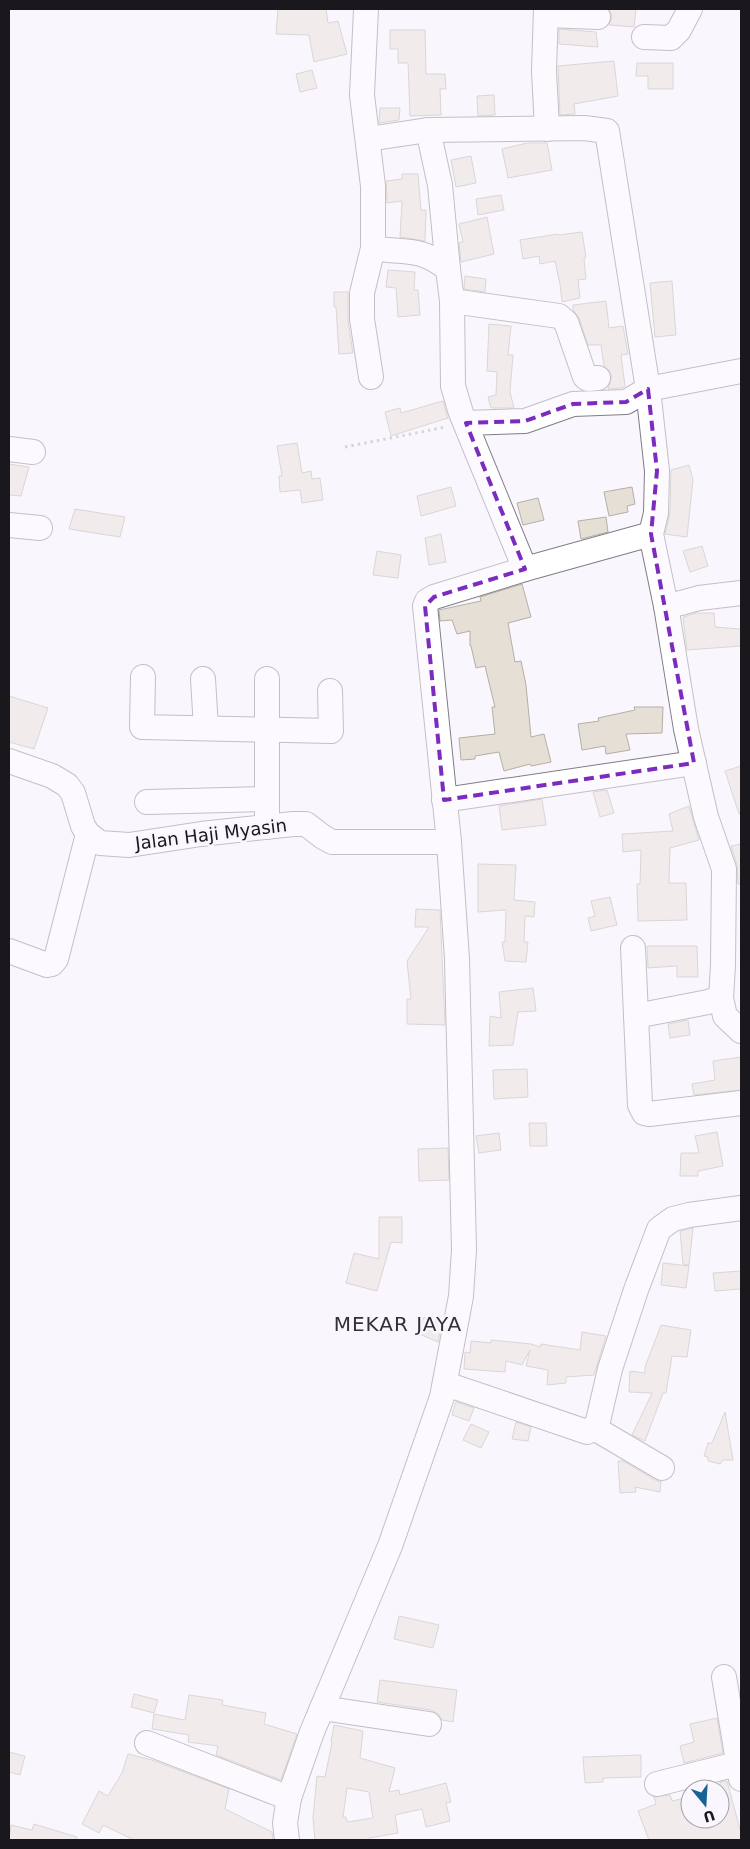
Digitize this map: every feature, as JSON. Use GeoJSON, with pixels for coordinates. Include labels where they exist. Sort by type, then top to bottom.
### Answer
{"type":"FeatureCollection","features":[{"type":"Feature","properties":{"kind":"street"},"geometry":{"type":"LineString","coordinates":[[366,9],[362,95],[372,186],[373,248],[362,293],[364,343],[371,377]]}},
{"type":"Feature","properties":{"kind":"street"},"geometry":{"type":"LineString","coordinates":[[644,36],[671,38],[679,30],[690,9]]}},
{"type":"Feature","properties":{"kind":"street"},"geometry":{"type":"LineString","coordinates":[[547,129],[544,71],[546,12],[598,16]]}},
{"type":"Feature","properties":{"kind":"street"},"geometry":{"type":"LineString","coordinates":[[368,139],[428,130],[584,128],[605,130],[608,135],[648,389],[657,470],[656,513],[651,534],[666,606],[686,729],[706,817],[724,869],[721,998],[725,1016],[741,1031]]}},
{"type":"Feature","properties":{"kind":"street"},"geometry":{"type":"LineString","coordinates":[[428,130],[440,185],[452,301],[452,386],[525,569]]}},
{"type":"Feature","properties":{"kind":"street"},"geometry":{"type":"LineString","coordinates":[[373,248],[410,251],[434,258],[448,269]]}},
{"type":"Feature","properties":{"kind":"street"},"geometry":{"type":"LineString","coordinates":[[452,301],[560,316],[566,322],[585,377],[588,379],[598,378]]}},
{"type":"Feature","properties":{"kind":"street"},"geometry":{"type":"LineString","coordinates":[[466,423],[525,421],[573,404],[626,402],[648,389],[741,371]]}},
{"type":"Feature","properties":{"kind":"street"},"geometry":{"type":"LineString","coordinates":[[9,450],[33,452]]}},
{"type":"Feature","properties":{"kind":"street"},"geometry":{"type":"LineString","coordinates":[[9,525],[40,528]]}},
{"type":"Feature","properties":{"kind":"street"},"geometry":{"type":"LineString","coordinates":[[287,1840],[285,1823],[288,1798],[322,1708],[390,1546],[446,1384],[461,1296],[464,1250],[457,959],[449,842],[425,606],[427,601],[434,597],[525,569],[651,534]]}},
{"type":"Feature","properties":{"kind":"street"},"geometry":{"type":"LineString","coordinates":[[666,606],[707,596],[741,593]]}},
{"type":"Feature","properties":{"kind":"street"},"geometry":{"type":"LineString","coordinates":[[142,677],[142,727],[331,731],[330,691]]}},
{"type":"Feature","properties":{"kind":"street"},"geometry":{"type":"LineString","coordinates":[[204,679],[206,728]]}},
{"type":"Feature","properties":{"kind":"street"},"geometry":{"type":"LineString","coordinates":[[267,679],[267,827]]}},
{"type":"Feature","properties":{"kind":"street"},"geometry":{"type":"LineString","coordinates":[[9,761],[52,776],[67,785],[73,793],[83,826],[88,834],[56,959],[52,964],[47,965],[9,952]]}},
{"type":"Feature","properties":{"kind":"street"},"geometry":{"type":"LineString","coordinates":[[444,800],[694,764]]}},
{"type":"Feature","properties":{"kind":"street"},"geometry":{"type":"LineString","coordinates":[[147,802],[267,799]]}},
{"type":"Feature","properties":{"kind":"street","name":"Jalan Haji Myasin"},"geometry":{"type":"LineString","coordinates":[[88,834],[100,843],[129,845],[267,827],[306,824],[332,842],[449,842]]}},
{"type":"Feature","properties":{"kind":"street"},"geometry":{"type":"LineString","coordinates":[[633,948],[640,1105],[644,1113],[649,1114],[741,1102]]}},
{"type":"Feature","properties":{"kind":"street"},"geometry":{"type":"LineString","coordinates":[[636,1016],[721,998]]}},
{"type":"Feature","properties":{"kind":"street"},"geometry":{"type":"LineString","coordinates":[[721,998],[734,1022],[741,1026]]}},
{"type":"Feature","properties":{"kind":"street"},"geometry":{"type":"LineString","coordinates":[[446,1384],[586,1432],[594,1428],[598,1421],[610,1369],[659,1228],[673,1219],[689,1215],[741,1208]]}},
{"type":"Feature","properties":{"kind":"street"},"geometry":{"type":"LineString","coordinates":[[594,1428],[662,1468]]}},
{"type":"Feature","properties":{"kind":"street"},"geometry":{"type":"LineString","coordinates":[[657,1784],[740,1769],[724,1677]]}},
{"type":"Feature","properties":{"kind":"street"},"geometry":{"type":"LineString","coordinates":[[322,1708],[429,1724]]}},
{"type":"Feature","properties":{"kind":"street"},"geometry":{"type":"LineString","coordinates":[[147,1743],[288,1798]]}},
{"type":"Feature","properties":{"kind":"path"},"geometry":{"type":"LineString","coordinates":[[345,446],[466,423]]}},
{"type":"Feature","properties":{"kind":"highlighted area"},"geometry":{"type":"Polygon","coordinates":[[[648,389],[657,471],[651,534],[694,763],[444,800],[425,606],[434,597],[525,569],[466,423],[525,421],[573,404],[626,402],[648,389]]]}},
{"type":"Feature","properties":{"kind":"building"},"geometry":{"type":"Polygon","coordinates":[[[278,9],[326,9],[328,23],[338,21],[347,54],[314,62],[309,35],[276,34],[278,9]]]}},
{"type":"Feature","properties":{"kind":"building"},"geometry":{"type":"Polygon","coordinates":[[[609,9],[636,9],[634,27],[609,25],[612,17],[609,9]]]}},
{"type":"Feature","properties":{"kind":"building"},"geometry":{"type":"Polygon","coordinates":[[[559,29],[596,32],[598,47],[559,44],[559,29]]]}},
{"type":"Feature","properties":{"kind":"building"},"geometry":{"type":"Polygon","coordinates":[[[390,30],[425,30],[426,74],[445,74],[446,89],[440,89],[441,115],[410,116],[408,63],[398,63],[398,49],[390,49],[390,30]]]}},
{"type":"Feature","properties":{"kind":"building"},"geometry":{"type":"Polygon","coordinates":[[[614,61],[618,96],[574,104],[575,114],[560,115],[558,66],[614,61]]]}},
{"type":"Feature","properties":{"kind":"building"},"geometry":{"type":"Polygon","coordinates":[[[637,63],[673,63],[673,89],[648,89],[648,76],[636,76],[637,63]]]}},
{"type":"Feature","properties":{"kind":"building"},"geometry":{"type":"Polygon","coordinates":[[[312,70],[317,88],[300,92],[296,74],[312,70]]]}},
{"type":"Feature","properties":{"kind":"building"},"geometry":{"type":"Polygon","coordinates":[[[494,95],[495,115],[478,116],[477,96],[494,95]]]}},
{"type":"Feature","properties":{"kind":"building"},"geometry":{"type":"Polygon","coordinates":[[[380,108],[400,108],[399,120],[379,123],[380,108]]]}},
{"type":"Feature","properties":{"kind":"building"},"geometry":{"type":"Polygon","coordinates":[[[527,143],[547,143],[552,170],[508,178],[502,149],[527,143]]]}},
{"type":"Feature","properties":{"kind":"building"},"geometry":{"type":"Polygon","coordinates":[[[471,156],[476,183],[456,187],[451,160],[471,156]]]}},
{"type":"Feature","properties":{"kind":"building"},"geometry":{"type":"Polygon","coordinates":[[[402,174],[418,174],[421,210],[426,210],[425,241],[400,237],[402,201],[387,203],[386,181],[402,179],[402,174]]]}},
{"type":"Feature","properties":{"kind":"building"},"geometry":{"type":"Polygon","coordinates":[[[501,195],[504,210],[478,215],[476,199],[501,195]]]}},
{"type":"Feature","properties":{"kind":"building"},"geometry":{"type":"Polygon","coordinates":[[[487,217],[494,254],[461,262],[459,243],[463,242],[459,224],[487,217]]]}},
{"type":"Feature","properties":{"kind":"building"},"geometry":{"type":"Polygon","coordinates":[[[582,232],[586,257],[584,258],[586,279],[578,280],[580,298],[562,302],[555,261],[540,264],[539,256],[523,259],[520,240],[582,232]]]}},
{"type":"Feature","properties":{"kind":"building"},"geometry":{"type":"Polygon","coordinates":[[[388,270],[415,272],[414,290],[418,290],[420,315],[398,317],[396,288],[386,287],[388,270]]]}},
{"type":"Feature","properties":{"kind":"building"},"geometry":{"type":"Polygon","coordinates":[[[465,276],[486,279],[485,292],[464,289],[465,276]]]}},
{"type":"Feature","properties":{"kind":"building"},"geometry":{"type":"Polygon","coordinates":[[[672,281],[676,335],[655,337],[650,283],[672,281]]]}},
{"type":"Feature","properties":{"kind":"building"},"geometry":{"type":"Polygon","coordinates":[[[334,292],[348,292],[348,321],[353,353],[339,354],[334,292]]]}},
{"type":"Feature","properties":{"kind":"building"},"geometry":{"type":"Polygon","coordinates":[[[606,301],[609,328],[623,326],[628,354],[621,355],[625,386],[622,388],[608,389],[612,376],[604,366],[601,345],[588,345],[579,318],[573,310],[573,305],[606,301]]]}},
{"type":"Feature","properties":{"kind":"building"},"geometry":{"type":"Polygon","coordinates":[[[489,324],[511,326],[508,355],[513,355],[510,392],[514,408],[491,408],[488,397],[496,395],[497,372],[487,371],[489,324]]]}},
{"type":"Feature","properties":{"kind":"building"},"geometry":{"type":"Polygon","coordinates":[[[443,401],[448,418],[391,436],[385,412],[400,408],[401,413],[443,401]]]}},
{"type":"Feature","properties":{"kind":"building"},"geometry":{"type":"Polygon","coordinates":[[[297,443],[302,473],[311,471],[312,479],[320,478],[323,500],[302,503],[300,490],[280,492],[279,476],[282,476],[277,446],[297,443]]]}},
{"type":"Feature","properties":{"kind":"building"},"geometry":{"type":"Polygon","coordinates":[[[9,464],[29,467],[21,496],[9,495],[9,464]]]}},
{"type":"Feature","properties":{"kind":"building"},"geometry":{"type":"Polygon","coordinates":[[[689,465],[693,480],[687,537],[665,534],[670,513],[671,470],[689,465]]]}},
{"type":"Feature","properties":{"kind":"building"},"geometry":{"type":"Polygon","coordinates":[[[451,487],[456,506],[421,516],[417,496],[451,487]]]}},
{"type":"Feature","properties":{"kind":"building"},"geometry":{"type":"Polygon","coordinates":[[[632,487],[635,504],[627,506],[628,512],[609,516],[604,492],[632,487]]]}},
{"type":"Feature","properties":{"kind":"building"},"geometry":{"type":"Polygon","coordinates":[[[538,498],[544,520],[523,525],[517,503],[538,498]]]}},
{"type":"Feature","properties":{"kind":"building"},"geometry":{"type":"Polygon","coordinates":[[[75,509],[125,517],[120,537],[69,529],[75,509]]]}},
{"type":"Feature","properties":{"kind":"building"},"geometry":{"type":"Polygon","coordinates":[[[606,517],[608,532],[581,539],[578,521],[606,517]]]}},
{"type":"Feature","properties":{"kind":"building"},"geometry":{"type":"Polygon","coordinates":[[[441,534],[446,562],[429,565],[425,538],[441,534]]]}},
{"type":"Feature","properties":{"kind":"building"},"geometry":{"type":"Polygon","coordinates":[[[702,546],[708,566],[690,572],[683,551],[702,546]]]}},
{"type":"Feature","properties":{"kind":"building"},"geometry":{"type":"Polygon","coordinates":[[[377,551],[401,555],[398,578],[373,575],[377,551]]]}},
{"type":"Feature","properties":{"kind":"building"},"geometry":{"type":"Polygon","coordinates":[[[522,584],[531,617],[508,623],[515,662],[521,661],[526,685],[531,737],[544,734],[551,762],[531,766],[530,764],[504,771],[499,752],[475,756],[475,759],[461,760],[459,738],[495,734],[492,707],[495,707],[485,666],[476,668],[470,646],[470,631],[457,634],[452,620],[440,621],[439,610],[481,601],[480,597],[522,584]]]}},
{"type":"Feature","properties":{"kind":"building"},"geometry":{"type":"Polygon","coordinates":[[[696,613],[714,613],[715,627],[741,629],[741,646],[687,650],[683,617],[696,613]]]}},
{"type":"Feature","properties":{"kind":"building"},"geometry":{"type":"Polygon","coordinates":[[[9,696],[48,708],[34,749],[9,742],[9,696]]]}},
{"type":"Feature","properties":{"kind":"building"},"geometry":{"type":"Polygon","coordinates":[[[634,707],[663,707],[662,733],[626,734],[630,750],[606,754],[605,746],[582,750],[578,724],[599,721],[598,718],[635,710],[634,707]]]}},
{"type":"Feature","properties":{"kind":"building"},"geometry":{"type":"Polygon","coordinates":[[[741,766],[741,813],[739,814],[725,771],[741,766]]]}},
{"type":"Feature","properties":{"kind":"building"},"geometry":{"type":"Polygon","coordinates":[[[607,790],[614,813],[600,817],[593,792],[607,790]]]}},
{"type":"Feature","properties":{"kind":"building"},"geometry":{"type":"Polygon","coordinates":[[[542,799],[546,825],[502,830],[499,806],[542,799]]]}},
{"type":"Feature","properties":{"kind":"building"},"geometry":{"type":"Polygon","coordinates":[[[689,806],[699,840],[670,848],[669,883],[686,883],[687,920],[638,921],[637,884],[640,884],[641,850],[623,852],[622,834],[673,831],[669,814],[689,806]]]}},
{"type":"Feature","properties":{"kind":"building"},"geometry":{"type":"Polygon","coordinates":[[[741,844],[741,884],[738,884],[737,865],[731,846],[741,844]]]}},
{"type":"Feature","properties":{"kind":"building"},"geometry":{"type":"Polygon","coordinates":[[[478,864],[516,865],[514,900],[535,902],[534,917],[525,916],[524,942],[528,942],[526,962],[505,961],[502,942],[505,942],[506,910],[478,912],[478,864]]]}},
{"type":"Feature","properties":{"kind":"building"},"geometry":{"type":"Polygon","coordinates":[[[610,897],[617,925],[591,931],[588,918],[595,916],[591,901],[610,897]]]}},
{"type":"Feature","properties":{"kind":"building"},"geometry":{"type":"Polygon","coordinates":[[[416,909],[440,910],[445,1025],[407,1024],[407,999],[411,999],[407,961],[429,927],[415,927],[416,909]]]}},
{"type":"Feature","properties":{"kind":"building"},"geometry":{"type":"Polygon","coordinates":[[[647,946],[697,946],[698,977],[677,977],[677,966],[648,968],[647,946]]]}},
{"type":"Feature","properties":{"kind":"building"},"geometry":{"type":"Polygon","coordinates":[[[533,988],[536,1011],[518,1012],[513,1045],[489,1046],[490,1016],[501,1018],[499,992],[533,988]]]}},
{"type":"Feature","properties":{"kind":"building"},"geometry":{"type":"Polygon","coordinates":[[[688,1020],[690,1035],[670,1038],[668,1024],[688,1020]]]}},
{"type":"Feature","properties":{"kind":"building"},"geometry":{"type":"Polygon","coordinates":[[[741,1057],[741,1090],[694,1095],[692,1084],[715,1080],[713,1061],[741,1057]]]}},
{"type":"Feature","properties":{"kind":"building"},"geometry":{"type":"Polygon","coordinates":[[[527,1069],[528,1097],[494,1099],[493,1070],[527,1069]]]}},
{"type":"Feature","properties":{"kind":"building"},"geometry":{"type":"Polygon","coordinates":[[[529,1123],[546,1123],[547,1146],[530,1146],[529,1123]]]}},
{"type":"Feature","properties":{"kind":"building"},"geometry":{"type":"Polygon","coordinates":[[[717,1132],[723,1166],[698,1171],[698,1176],[680,1176],[681,1153],[699,1153],[695,1136],[717,1132]]]}},
{"type":"Feature","properties":{"kind":"building"},"geometry":{"type":"Polygon","coordinates":[[[499,1133],[501,1150],[479,1153],[476,1136],[499,1133]]]}},
{"type":"Feature","properties":{"kind":"building"},"geometry":{"type":"Polygon","coordinates":[[[448,1148],[449,1180],[419,1181],[418,1149],[448,1148]]]}},
{"type":"Feature","properties":{"kind":"building"},"geometry":{"type":"Polygon","coordinates":[[[379,1217],[402,1217],[402,1243],[391,1242],[377,1291],[346,1283],[354,1253],[379,1259],[379,1217]]]}},
{"type":"Feature","properties":{"kind":"building"},"geometry":{"type":"Polygon","coordinates":[[[693,1228],[689,1265],[683,1264],[680,1231],[693,1228]]]}},
{"type":"Feature","properties":{"kind":"building"},"geometry":{"type":"Polygon","coordinates":[[[663,1263],[689,1266],[686,1288],[661,1285],[663,1263]]]}},
{"type":"Feature","properties":{"kind":"building"},"geometry":{"type":"Polygon","coordinates":[[[741,1271],[741,1289],[715,1291],[713,1273],[741,1271]]]}},
{"type":"Feature","properties":{"kind":"building"},"geometry":{"type":"Polygon","coordinates":[[[424,1317],[442,1324],[438,1342],[417,1333],[424,1317]]]}},
{"type":"Feature","properties":{"kind":"building"},"geometry":{"type":"Polygon","coordinates":[[[661,1325],[691,1330],[687,1357],[672,1356],[666,1393],[663,1393],[645,1441],[632,1435],[652,1393],[629,1392],[630,1371],[645,1373],[645,1367],[661,1325]]]}},
{"type":"Feature","properties":{"kind":"building"},"geometry":{"type":"Polygon","coordinates":[[[582,1332],[606,1336],[594,1375],[566,1377],[566,1383],[547,1385],[548,1370],[526,1366],[530,1350],[522,1365],[506,1361],[505,1372],[464,1369],[465,1352],[470,1353],[471,1341],[491,1343],[491,1340],[531,1344],[540,1347],[541,1344],[580,1350],[582,1332]]]}},
{"type":"Feature","properties":{"kind":"building"},"geometry":{"type":"Polygon","coordinates":[[[456,1402],[474,1408],[469,1421],[452,1415],[456,1402]]]}},
{"type":"Feature","properties":{"kind":"building"},"geometry":{"type":"Polygon","coordinates":[[[725,1412],[733,1460],[723,1460],[720,1464],[708,1461],[708,1457],[704,1456],[708,1443],[712,1443],[725,1412]]]}},
{"type":"Feature","properties":{"kind":"building"},"geometry":{"type":"Polygon","coordinates":[[[516,1422],[531,1427],[528,1441],[512,1439],[516,1422]]]}},
{"type":"Feature","properties":{"kind":"building"},"geometry":{"type":"Polygon","coordinates":[[[471,1424],[489,1432],[481,1448],[463,1440],[471,1424]]]}},
{"type":"Feature","properties":{"kind":"building"},"geometry":{"type":"Polygon","coordinates":[[[618,1461],[623,1461],[661,1482],[660,1492],[635,1487],[636,1492],[620,1493],[618,1461]]]}},
{"type":"Feature","properties":{"kind":"building"},"geometry":{"type":"Polygon","coordinates":[[[399,1616],[439,1625],[433,1648],[394,1639],[399,1616]]]}},
{"type":"Feature","properties":{"kind":"building"},"geometry":{"type":"Polygon","coordinates":[[[380,1680],[457,1690],[453,1722],[442,1720],[438,1714],[431,1710],[377,1702],[380,1680]]]}},
{"type":"Feature","properties":{"kind":"building"},"geometry":{"type":"Polygon","coordinates":[[[134,1694],[158,1700],[154,1713],[131,1707],[134,1694]]]}},
{"type":"Feature","properties":{"kind":"building"},"geometry":{"type":"Polygon","coordinates":[[[189,1695],[223,1700],[222,1705],[266,1713],[264,1724],[297,1734],[281,1780],[216,1755],[218,1746],[188,1742],[189,1735],[152,1729],[154,1714],[185,1720],[189,1695]]]}},
{"type":"Feature","properties":{"kind":"building"},"geometry":{"type":"Polygon","coordinates":[[[717,1718],[723,1753],[684,1763],[680,1746],[694,1742],[690,1724],[717,1718]]]}},
{"type":"Feature","properties":{"kind":"building"},"geometry":{"type":"Polygon","coordinates":[[[334,1725],[363,1731],[360,1758],[395,1768],[389,1792],[399,1790],[400,1795],[446,1783],[451,1802],[446,1803],[450,1821],[426,1827],[422,1809],[395,1815],[398,1833],[369,1838],[369,1840],[315,1840],[313,1818],[317,1776],[325,1777],[334,1725]],[[347,1788],[343,1817],[346,1817],[347,1822],[373,1818],[369,1792],[347,1788]]]}},
{"type":"Feature","properties":{"kind":"building"},"geometry":{"type":"Polygon","coordinates":[[[9,1752],[25,1756],[20,1775],[9,1772],[9,1752]]]}},
{"type":"Feature","properties":{"kind":"building"},"geometry":{"type":"Polygon","coordinates":[[[128,1754],[152,1760],[229,1789],[225,1809],[272,1832],[273,1840],[134,1840],[103,1825],[99,1833],[82,1824],[99,1791],[108,1796],[122,1773],[128,1754]]]}},
{"type":"Feature","properties":{"kind":"building"},"geometry":{"type":"Polygon","coordinates":[[[641,1755],[641,1777],[603,1778],[603,1782],[585,1783],[583,1757],[641,1755]]]}},
{"type":"Feature","properties":{"kind":"building"},"geometry":{"type":"Polygon","coordinates":[[[730,1792],[741,1833],[741,1840],[649,1840],[638,1811],[656,1804],[654,1797],[670,1795],[672,1801],[680,1799],[680,1829],[730,1829],[730,1792]]]}},
{"type":"Feature","properties":{"kind":"building"},"geometry":{"type":"Polygon","coordinates":[[[34,1824],[77,1837],[77,1840],[9,1840],[11,1825],[32,1830],[34,1824]]]}},
{"type":"Feature","properties":{"kind":"district","name":"MEKAR JAYA"},"geometry":{"type":"Point","coordinates":[398,1324]}}]}
